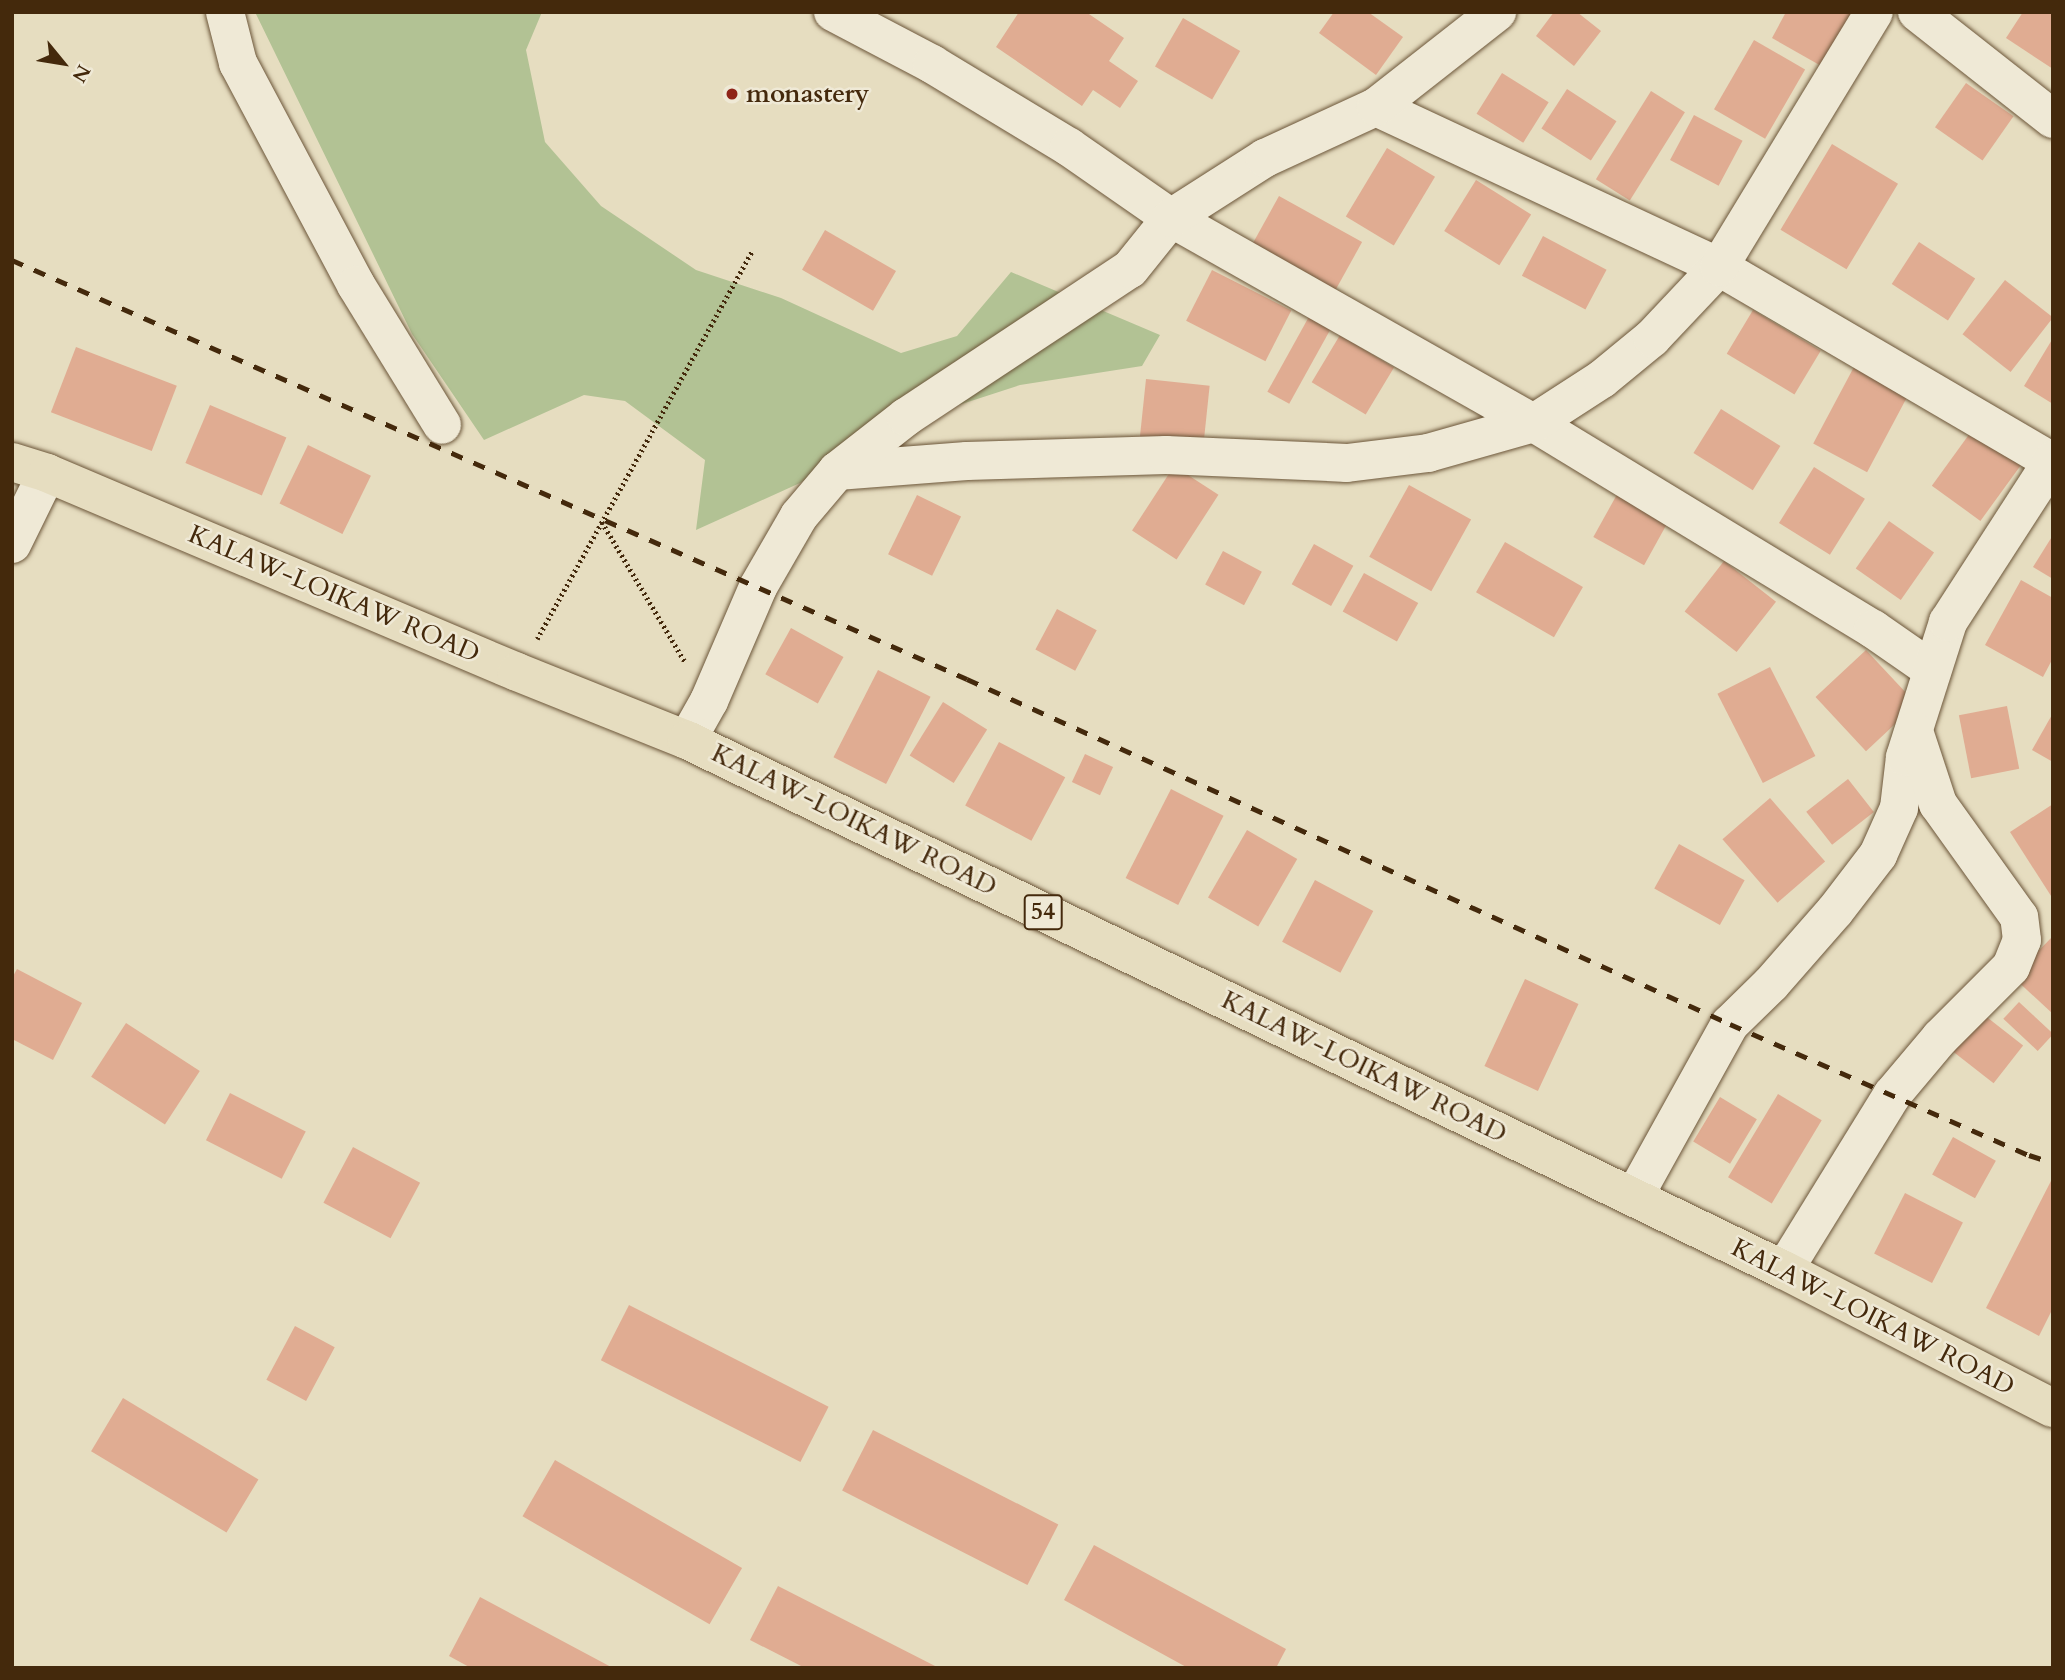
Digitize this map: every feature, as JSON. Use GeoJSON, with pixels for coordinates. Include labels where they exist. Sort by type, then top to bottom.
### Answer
{"type":"FeatureCollection","features":[{"type":"Feature","properties":{"kind":"main road","name":"KALAW-LOIKAW ROAD"},"geometry":{"type":"LineString","coordinates":[[30,467],[517,672],[687,740],[1784,1270],[2053,1408]]}},
{"type":"Feature","properties":{"kind":"street"},"geometry":{"type":"LineString","coordinates":[[225,12],[238,63],[356,285],[442,425]]}},
{"type":"Feature","properties":{"kind":"street"},"geometry":{"type":"LineString","coordinates":[[833,12],[878,22],[932,64],[1069,147],[1171,218],[1534,423],[1873,629],[1933,670]]}},
{"type":"Feature","properties":{"kind":"street"},"geometry":{"type":"LineString","coordinates":[[687,740],[709,701],[758,587],[799,516],[837,471],[906,417],[1130,269],[1171,218],[1265,158],[1376,107],[1496,12]]}},
{"type":"Feature","properties":{"kind":"street"},"geometry":{"type":"LineString","coordinates":[[837,471],[956,462],[1166,455],[1347,463],[1428,453],[1534,423],[1602,379],[1652,338],[1719,267],[1874,12]]}},
{"type":"Feature","properties":{"kind":"street"},"geometry":{"type":"LineString","coordinates":[[1917,12],[2053,119]]}},
{"type":"Feature","properties":{"kind":"street"},"geometry":{"type":"LineString","coordinates":[[1376,107],[1719,267],[2052,461],[1948,622],[1905,757],[1899,808],[1878,855],[1835,911],[1771,984],[1730,1024],[1634,1197]]}},
{"type":"Feature","properties":{"kind":"street"},"geometry":{"type":"LineString","coordinates":[[12,544],[30,467]]}},
{"type":"Feature","properties":{"kind":"street"},"geometry":{"type":"LineString","coordinates":[[1784,1270],[1892,1095],[1940,1038],[2011,967],[2022,940],[2019,918],[1938,804],[1914,730]]}},
{"type":"Feature","properties":{"kind":"path"},"geometry":{"type":"LineString","coordinates":[[517,672],[752,251]]}},
{"type":"Feature","properties":{"kind":"path"},"geometry":{"type":"LineString","coordinates":[[602,522],[709,701]]}},
{"type":"Feature","properties":{"kind":"green space"},"geometry":{"type":"Polygon","coordinates":[[[255,12],[542,12],[526,50],[545,142],[601,206],[696,270],[781,298],[901,353],[957,336],[1011,272],[1160,335],[1142,366],[1020,385],[891,427],[800,483],[696,530],[705,460],[625,401],[584,395],[484,440],[412,334],[255,12]]]}},
{"type":"Feature","properties":{"kind":"building"},"geometry":{"type":"Polygon","coordinates":[[[1019,12],[1086,12],[1124,38],[1109,61],[1138,81],[1120,108],[1093,90],[1082,106],[996,47],[1019,12]]]}},
{"type":"Feature","properties":{"kind":"building"},"geometry":{"type":"Polygon","coordinates":[[[1334,12],[1368,12],[1403,37],[1376,75],[1319,33],[1334,12]]]}},
{"type":"Feature","properties":{"kind":"building"},"geometry":{"type":"Polygon","coordinates":[[[1554,12],[1577,12],[1601,31],[1574,66],[1536,36],[1554,12]]]}},
{"type":"Feature","properties":{"kind":"building"},"geometry":{"type":"Polygon","coordinates":[[[1786,12],[1854,12],[1823,67],[1772,38],[1786,12]]]}},
{"type":"Feature","properties":{"kind":"building"},"geometry":{"type":"Polygon","coordinates":[[[2023,12],[2053,12],[2053,69],[2006,38],[2023,12]]]}},
{"type":"Feature","properties":{"kind":"building"},"geometry":{"type":"Polygon","coordinates":[[[1183,18],[1240,51],[1212,99],[1155,66],[1183,18]]]}},
{"type":"Feature","properties":{"kind":"building"},"geometry":{"type":"Polygon","coordinates":[[[1754,40],[1805,70],[1765,139],[1714,109],[1754,40]]]}},
{"type":"Feature","properties":{"kind":"building"},"geometry":{"type":"Polygon","coordinates":[[[1502,73],[1549,102],[1523,143],[1477,114],[1502,73]]]}},
{"type":"Feature","properties":{"kind":"building"},"geometry":{"type":"Polygon","coordinates":[[[1966,83],[2014,116],[1983,161],[1935,127],[1966,83]]]}},
{"type":"Feature","properties":{"kind":"building"},"geometry":{"type":"Polygon","coordinates":[[[1567,89],[1616,121],[1591,161],[1541,128],[1567,89]]]}},
{"type":"Feature","properties":{"kind":"building"},"geometry":{"type":"Polygon","coordinates":[[[1651,91],[1685,112],[1630,200],[1596,179],[1651,91]]]}},
{"type":"Feature","properties":{"kind":"building"},"geometry":{"type":"Polygon","coordinates":[[[1694,115],[1743,141],[1719,186],[1670,160],[1694,115]]]}},
{"type":"Feature","properties":{"kind":"building"},"geometry":{"type":"Polygon","coordinates":[[[1832,144],[1898,184],[1846,269],[1780,230],[1832,144]]]}},
{"type":"Feature","properties":{"kind":"building"},"geometry":{"type":"Polygon","coordinates":[[[1387,148],[1435,177],[1394,245],[1346,217],[1387,148]]]}},
{"type":"Feature","properties":{"kind":"building"},"geometry":{"type":"Polygon","coordinates":[[[1476,180],[1531,214],[1499,265],[1444,231],[1476,180]]]}},
{"type":"Feature","properties":{"kind":"building"},"geometry":{"type":"Polygon","coordinates":[[[1279,196],[1362,242],[1334,293],[1251,247],[1279,196]]]}},
{"type":"Feature","properties":{"kind":"building"},"geometry":{"type":"Polygon","coordinates":[[[825,230],[896,271],[873,311],[802,270],[825,230]]]}},
{"type":"Feature","properties":{"kind":"building"},"geometry":{"type":"Polygon","coordinates":[[[1543,236],[1607,270],[1585,310],[1522,276],[1543,236]]]}},
{"type":"Feature","properties":{"kind":"building"},"geometry":{"type":"Polygon","coordinates":[[[1919,242],[1975,278],[1948,320],[1892,284],[1919,242]]]}},
{"type":"Feature","properties":{"kind":"building"},"geometry":{"type":"Polygon","coordinates":[[[1212,270],[1291,310],[1265,361],[1186,321],[1212,270]]]}},
{"type":"Feature","properties":{"kind":"building"},"geometry":{"type":"Polygon","coordinates":[[[2005,280],[2053,318],[2011,372],[1963,334],[2005,280]]]}},
{"type":"Feature","properties":{"kind":"building"},"geometry":{"type":"Polygon","coordinates":[[[1753,310],[1821,351],[1794,394],[1727,354],[1753,310]]]}},
{"type":"Feature","properties":{"kind":"building"},"geometry":{"type":"Polygon","coordinates":[[[1311,313],[1333,325],[1289,404],[1267,392],[1311,313]]]}},
{"type":"Feature","properties":{"kind":"building"},"geometry":{"type":"Polygon","coordinates":[[[1340,335],[1394,367],[1366,415],[1312,382],[1340,335]]]}},
{"type":"Feature","properties":{"kind":"building"},"geometry":{"type":"Polygon","coordinates":[[[2053,338],[2053,404],[2024,386],[2053,338]]]}},
{"type":"Feature","properties":{"kind":"building"},"geometry":{"type":"Polygon","coordinates":[[[76,347],[177,386],[152,451],[51,412],[76,347]]]}},
{"type":"Feature","properties":{"kind":"building"},"geometry":{"type":"Polygon","coordinates":[[[1855,365],[1909,394],[1867,472],[1813,444],[1855,365]]]}},
{"type":"Feature","properties":{"kind":"building"},"geometry":{"type":"Polygon","coordinates":[[[1146,379],[1210,386],[1204,443],[1140,437],[1146,379]]]}},
{"type":"Feature","properties":{"kind":"building"},"geometry":{"type":"Polygon","coordinates":[[[210,405],[286,437],[262,495],[185,463],[210,405]]]}},
{"type":"Feature","properties":{"kind":"building"},"geometry":{"type":"Polygon","coordinates":[[[1721,409],[1780,446],[1753,490],[1693,453],[1721,409]]]}},
{"type":"Feature","properties":{"kind":"building"},"geometry":{"type":"Polygon","coordinates":[[[1973,429],[2022,464],[1980,521],[1932,486],[1973,429]]]}},
{"type":"Feature","properties":{"kind":"building"},"geometry":{"type":"Polygon","coordinates":[[[308,445],[371,476],[342,534],[280,503],[308,445]]]}},
{"type":"Feature","properties":{"kind":"building"},"geometry":{"type":"Polygon","coordinates":[[[1174,466],[1218,495],[1177,559],[1132,531],[1174,466]]]}},
{"type":"Feature","properties":{"kind":"building"},"geometry":{"type":"Polygon","coordinates":[[[1814,467],[1865,499],[1830,555],[1779,523],[1814,467]]]}},
{"type":"Feature","properties":{"kind":"building"},"geometry":{"type":"Polygon","coordinates":[[[1409,485],[1471,519],[1431,591],[1369,557],[1409,485]]]}},
{"type":"Feature","properties":{"kind":"building"},"geometry":{"type":"Polygon","coordinates":[[[1620,489],[1671,517],[1644,565],[1593,537],[1620,489]]]}},
{"type":"Feature","properties":{"kind":"building"},"geometry":{"type":"Polygon","coordinates":[[[917,495],[961,516],[932,576],[888,554],[917,495]]]}},
{"type":"Feature","properties":{"kind":"building"},"geometry":{"type":"Polygon","coordinates":[[[1889,521],[1934,553],[1901,600],[1856,569],[1889,521]]]}},
{"type":"Feature","properties":{"kind":"building"},"geometry":{"type":"Polygon","coordinates":[[[2053,535],[2053,579],[2033,567],[2053,535]]]}},
{"type":"Feature","properties":{"kind":"building"},"geometry":{"type":"Polygon","coordinates":[[[1505,542],[1583,587],[1554,637],[1476,592],[1505,542]]]}},
{"type":"Feature","properties":{"kind":"building"},"geometry":{"type":"Polygon","coordinates":[[[1314,544],[1353,566],[1331,606],[1292,584],[1314,544]]]}},
{"type":"Feature","properties":{"kind":"building"},"geometry":{"type":"Polygon","coordinates":[[[1223,551],[1262,572],[1244,605],[1205,585],[1223,551]]]}},
{"type":"Feature","properties":{"kind":"building"},"geometry":{"type":"Polygon","coordinates":[[[1724,561],[1776,602],[1737,652],[1685,611],[1724,561]]]}},
{"type":"Feature","properties":{"kind":"building"},"geometry":{"type":"Polygon","coordinates":[[[1364,573],[1418,603],[1397,642],[1343,611],[1364,573]]]}},
{"type":"Feature","properties":{"kind":"building"},"geometry":{"type":"Polygon","coordinates":[[[2021,580],[2053,598],[2053,658],[2043,677],[1985,645],[2021,580]]]}},
{"type":"Feature","properties":{"kind":"building"},"geometry":{"type":"Polygon","coordinates":[[[1057,609],[1097,630],[1075,671],[1035,650],[1057,609]]]}},
{"type":"Feature","properties":{"kind":"building"},"geometry":{"type":"Polygon","coordinates":[[[791,628],[843,657],[818,703],[765,674],[791,628]]]}},
{"type":"Feature","properties":{"kind":"building"},"geometry":{"type":"Polygon","coordinates":[[[1866,650],[1916,704],[1866,751],[1816,697],[1866,650]]]}},
{"type":"Feature","properties":{"kind":"building"},"geometry":{"type":"Polygon","coordinates":[[[1770,667],[1815,756],[1763,783],[1717,694],[1770,667]]]}},
{"type":"Feature","properties":{"kind":"building"},"geometry":{"type":"Polygon","coordinates":[[[878,670],[931,697],[886,784],[834,757],[878,670]]]}},
{"type":"Feature","properties":{"kind":"building"},"geometry":{"type":"Polygon","coordinates":[[[943,702],[987,730],[954,783],[910,755],[943,702]]]}},
{"type":"Feature","properties":{"kind":"building"},"geometry":{"type":"Polygon","coordinates":[[[2007,706],[2019,769],[1971,778],[1959,715],[2007,706]]]}},
{"type":"Feature","properties":{"kind":"building"},"geometry":{"type":"Polygon","coordinates":[[[2053,713],[2053,762],[2032,750],[2053,713]]]}},
{"type":"Feature","properties":{"kind":"building"},"geometry":{"type":"Polygon","coordinates":[[[999,742],[1065,777],[1031,841],[965,806],[999,742]]]}},
{"type":"Feature","properties":{"kind":"building"},"geometry":{"type":"Polygon","coordinates":[[[1085,754],[1113,767],[1100,795],[1072,782],[1085,754]]]}},
{"type":"Feature","properties":{"kind":"building"},"geometry":{"type":"Polygon","coordinates":[[[1848,779],[1874,812],[1832,845],[1806,812],[1848,779]]]}},
{"type":"Feature","properties":{"kind":"building"},"geometry":{"type":"Polygon","coordinates":[[[1171,789],[1224,816],[1178,905],[1126,878],[1171,789]]]}},
{"type":"Feature","properties":{"kind":"building"},"geometry":{"type":"Polygon","coordinates":[[[1770,798],[1825,861],[1778,903],[1722,839],[1770,798]]]}},
{"type":"Feature","properties":{"kind":"building"},"geometry":{"type":"Polygon","coordinates":[[[2053,804],[2053,899],[2010,832],[2053,804]]]}},
{"type":"Feature","properties":{"kind":"building"},"geometry":{"type":"Polygon","coordinates":[[[1247,830],[1297,859],[1258,927],[1208,898],[1247,830]]]}},
{"type":"Feature","properties":{"kind":"building"},"geometry":{"type":"Polygon","coordinates":[[[1679,844],[1745,880],[1720,925],[1654,889],[1679,844]]]}},
{"type":"Feature","properties":{"kind":"building"},"geometry":{"type":"Polygon","coordinates":[[[1315,880],[1373,911],[1340,973],[1282,942],[1315,880]]]}},
{"type":"Feature","properties":{"kind":"building"},"geometry":{"type":"Polygon","coordinates":[[[2053,936],[2053,1014],[2013,977],[2053,936]]]}},
{"type":"Feature","properties":{"kind":"building"},"geometry":{"type":"Polygon","coordinates":[[[17,969],[82,1003],[53,1060],[12,1039],[12,978],[17,969]]]}},
{"type":"Feature","properties":{"kind":"building"},"geometry":{"type":"Polygon","coordinates":[[[1525,979],[1578,1004],[1538,1091],[1484,1066],[1525,979]]]}},
{"type":"Feature","properties":{"kind":"building"},"geometry":{"type":"Polygon","coordinates":[[[2019,1002],[2053,1034],[2038,1051],[2003,1019],[2019,1002]]]}},
{"type":"Feature","properties":{"kind":"building"},"geometry":{"type":"Polygon","coordinates":[[[1979,1011],[2023,1045],[1994,1083],[1949,1049],[1979,1011]]]}},
{"type":"Feature","properties":{"kind":"building"},"geometry":{"type":"Polygon","coordinates":[[[126,1023],[200,1071],[165,1125],[91,1077],[126,1023]]]}},
{"type":"Feature","properties":{"kind":"building"},"geometry":{"type":"Polygon","coordinates":[[[230,1093],[306,1132],[282,1179],[206,1140],[230,1093]]]}},
{"type":"Feature","properties":{"kind":"building"},"geometry":{"type":"Polygon","coordinates":[[[1778,1094],[1822,1120],[1772,1203],[1728,1177],[1778,1094]]]}},
{"type":"Feature","properties":{"kind":"building"},"geometry":{"type":"Polygon","coordinates":[[[1720,1097],[1757,1119],[1730,1164],[1693,1142],[1720,1097]]]}},
{"type":"Feature","properties":{"kind":"building"},"geometry":{"type":"Polygon","coordinates":[[[1953,1137],[1996,1161],[1975,1198],[1932,1175],[1953,1137]]]}},
{"type":"Feature","properties":{"kind":"building"},"geometry":{"type":"Polygon","coordinates":[[[353,1147],[420,1183],[391,1238],[323,1203],[353,1147]]]}},
{"type":"Feature","properties":{"kind":"building"},"geometry":{"type":"Polygon","coordinates":[[[2053,1177],[2053,1308],[2039,1336],[1986,1308],[2053,1177]]]}},
{"type":"Feature","properties":{"kind":"building"},"geometry":{"type":"Polygon","coordinates":[[[1905,1193],[1963,1223],[1932,1283],[1874,1254],[1905,1193]]]}},
{"type":"Feature","properties":{"kind":"building"},"geometry":{"type":"Polygon","coordinates":[[[629,1305],[829,1407],[800,1462],[601,1360],[629,1305]]]}},
{"type":"Feature","properties":{"kind":"building"},"geometry":{"type":"Polygon","coordinates":[[[295,1326],[335,1347],[306,1401],[266,1380],[295,1326]]]}},
{"type":"Feature","properties":{"kind":"building"},"geometry":{"type":"Polygon","coordinates":[[[123,1398],[258,1479],[227,1533],[91,1451],[123,1398]]]}},
{"type":"Feature","properties":{"kind":"building"},"geometry":{"type":"Polygon","coordinates":[[[873,1430],[1058,1524],[1027,1585],[842,1491],[873,1430]]]}},
{"type":"Feature","properties":{"kind":"building"},"geometry":{"type":"Polygon","coordinates":[[[555,1460],[742,1568],[710,1624],[522,1516],[555,1460]]]}},
{"type":"Feature","properties":{"kind":"building"},"geometry":{"type":"Polygon","coordinates":[[[1094,1545],[1286,1649],[1276,1668],[1188,1668],[1064,1600],[1094,1545]]]}},
{"type":"Feature","properties":{"kind":"building"},"geometry":{"type":"Polygon","coordinates":[[[778,1586],[939,1668],[805,1668],[750,1640],[778,1586]]]}},
{"type":"Feature","properties":{"kind":"building"},"geometry":{"type":"Polygon","coordinates":[[[480,1597],[613,1668],[471,1668],[449,1656],[480,1597]]]}},
{"type":"Feature","properties":{"kind":"railway"},"geometry":{"type":"LineString","coordinates":[[12,260],[967,679],[1730,1024],[2029,1155],[2053,1163]]}},
{"type":"Feature","properties":{"kind":"place","name":"monastery"},"geometry":{"type":"Point","coordinates":[732,94]}}]}
